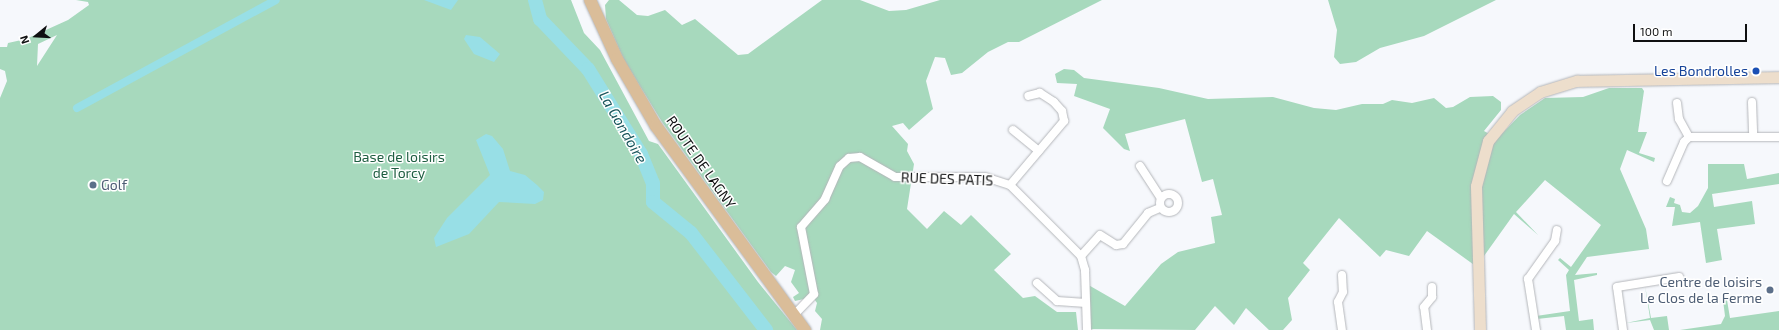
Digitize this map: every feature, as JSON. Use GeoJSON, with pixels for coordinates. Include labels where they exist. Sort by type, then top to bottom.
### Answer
{"type":"FeatureCollection","features":[{"type":"Feature","properties":{"kind":"main road","name":"ROUTE DE LAGNY"},"geometry":{"type":"LineString","coordinates":[[590,0],[617,59],[656,126],[805,330]]}},
{"type":"Feature","properties":{"kind":"street"},"geometry":{"type":"LineString","coordinates":[[1480,330],[1476,186],[1488,141],[1512,111],[1540,92],[1576,81],[1779,77]]}},
{"type":"Feature","properties":{"kind":"street"},"geometry":{"type":"LineString","coordinates":[[1010,185],[1064,121],[1064,115],[1060,108],[1040,93],[1028,96]]}},
{"type":"Feature","properties":{"kind":"street"},"geometry":{"type":"LineString","coordinates":[[1752,102],[1753,137]]}},
{"type":"Feature","properties":{"kind":"street"},"geometry":{"type":"LineString","coordinates":[[1677,103],[1679,119],[1689,137]]}},
{"type":"Feature","properties":{"kind":"street"},"geometry":{"type":"LineString","coordinates":[[1013,130],[1039,151]]}},
{"type":"Feature","properties":{"kind":"street"},"geometry":{"type":"LineString","coordinates":[[1667,181],[1684,142],[1689,137],[1779,137]]}},
{"type":"Feature","properties":{"kind":"street","name":"RUE DES PATIS"},"geometry":{"type":"LineString","coordinates":[[794,315],[807,305],[814,294],[801,227],[825,199],[840,166],[849,158],[860,157],[889,176],[984,177],[1010,185],[1081,256]]}},
{"type":"Feature","properties":{"kind":"street"},"geometry":{"type":"LineString","coordinates":[[1140,166],[1161,198],[1160,208]]}},
{"type":"Feature","properties":{"kind":"street"},"geometry":{"type":"LineString","coordinates":[[1087,330],[1081,256],[1100,235],[1116,245],[1123,244],[1148,213],[1160,208],[1171,212],[1178,203],[1172,194],[1161,198]]}},
{"type":"Feature","properties":{"kind":"street"},"geometry":{"type":"LineString","coordinates":[[1536,330],[1528,279],[1555,241],[1557,230]]}},
{"type":"Feature","properties":{"kind":"street"},"geometry":{"type":"LineString","coordinates":[[1342,275],[1343,292],[1338,302],[1342,330]]}},
{"type":"Feature","properties":{"kind":"street"},"geometry":{"type":"LineString","coordinates":[[1623,330],[1617,287],[1679,277]]}},
{"type":"Feature","properties":{"kind":"street"},"geometry":{"type":"LineString","coordinates":[[1037,283],[1057,301],[1086,303]]}},
{"type":"Feature","properties":{"kind":"street"},"geometry":{"type":"LineString","coordinates":[[1427,330],[1424,307],[1432,297],[1432,287]]}},
{"type":"Feature","properties":{"kind":"green space","name":"Base de loisirs de Torcy"},"geometry":{"type":"Polygon","coordinates":[[[76,0],[571,0],[584,33],[600,50],[649,141],[658,144],[758,282],[797,330],[0,330],[0,98],[7,81],[5,71],[0,69],[0,47],[7,47],[8,43],[26,39],[68,20],[89,5],[88,2],[76,0]],[[57,35],[38,44],[37,66],[57,35]]]}},
{"type":"Feature","properties":{"kind":"green space"},"geometry":{"type":"Polygon","coordinates":[[[609,0],[619,0],[637,15],[648,16],[665,10],[682,25],[695,19],[738,55],[748,54],[822,0],[860,0],[889,11],[906,10],[940,0],[1102,0],[1019,42],[1008,42],[988,52],[962,73],[951,75],[945,58],[935,57],[926,81],[933,109],[909,130],[903,123],[892,126],[908,144],[907,151],[914,164],[907,209],[927,229],[944,211],[961,225],[971,215],[1011,254],[994,270],[1023,298],[1035,296],[1057,312],[1076,312],[1078,330],[820,330],[822,319],[815,311],[817,303],[810,293],[804,299],[795,301],[793,297],[799,293],[791,282],[795,270],[785,266],[776,276],[771,272],[662,122],[624,60],[606,19],[605,5],[609,0]]]}},
{"type":"Feature","properties":{"kind":"green space"},"geometry":{"type":"Polygon","coordinates":[[[1328,0],[1496,0],[1424,36],[1380,48],[1356,62],[1340,64],[1334,57],[1337,30],[1328,0]]]}},
{"type":"Feature","properties":{"kind":"green space"},"geometry":{"type":"Polygon","coordinates":[[[1064,69],[1074,70],[1084,78],[1159,88],[1208,99],[1273,97],[1314,108],[1336,110],[1362,104],[1383,104],[1392,100],[1412,103],[1434,98],[1446,108],[1453,107],[1470,97],[1493,96],[1501,102],[1501,110],[1484,131],[1491,135],[1482,158],[1477,267],[1427,231],[1409,256],[1386,250],[1380,257],[1339,218],[1303,263],[1310,270],[1288,298],[1292,320],[1283,330],[1269,330],[1246,308],[1234,325],[1215,306],[1195,330],[1087,329],[1085,283],[1125,306],[1161,264],[1178,252],[1215,243],[1211,217],[1222,215],[1213,179],[1202,182],[1185,119],[1125,134],[1130,151],[1124,149],[1103,128],[1110,109],[1074,96],[1077,84],[1057,83],[1055,74],[1064,69]]]}},
{"type":"Feature","properties":{"kind":"green space"},"geometry":{"type":"Polygon","coordinates":[[[1609,88],[1642,88],[1644,91],[1638,132],[1647,132],[1639,153],[1655,158],[1654,162],[1627,150],[1620,169],[1646,229],[1649,249],[1587,257],[1575,275],[1597,273],[1597,275],[1574,280],[1579,321],[1593,319],[1594,330],[1566,330],[1564,316],[1537,319],[1536,316],[1570,311],[1566,275],[1569,270],[1558,260],[1560,258],[1571,267],[1601,225],[1545,180],[1516,212],[1538,235],[1514,214],[1484,256],[1481,190],[1492,144],[1520,115],[1545,98],[1583,97],[1609,88]]]}},
{"type":"Feature","properties":{"kind":"green space"},"geometry":{"type":"Polygon","coordinates":[[[1708,164],[1744,164],[1747,179],[1779,173],[1779,184],[1712,194],[1714,207],[1752,201],[1755,224],[1717,229],[1722,260],[1706,263],[1700,222],[1672,226],[1675,207],[1666,207],[1670,197],[1675,199],[1674,203],[1680,205],[1682,212],[1690,213],[1698,206],[1708,188],[1708,164]]]}},
{"type":"Feature","properties":{"kind":"green space"},"geometry":{"type":"Polygon","coordinates":[[[1645,286],[1651,318],[1667,316],[1669,330],[1654,330],[1650,320],[1626,323],[1650,318],[1645,286]]]}},
{"type":"Feature","properties":{"kind":"green space"},"geometry":{"type":"Polygon","coordinates":[[[1723,300],[1727,300],[1730,318],[1779,311],[1779,330],[1680,330],[1721,324],[1725,316],[1723,300]]]}},
{"type":"Feature","properties":{"kind":"water"},"geometry":{"type":"Polygon","coordinates":[[[424,0],[458,0],[451,10],[424,0]]]}},
{"type":"Feature","properties":{"kind":"water"},"geometry":{"type":"Polygon","coordinates":[[[466,35],[480,37],[500,54],[494,62],[474,54],[464,39],[466,35]]]}},
{"type":"Feature","properties":{"kind":"water"},"geometry":{"type":"Polygon","coordinates":[[[486,134],[492,136],[503,149],[510,171],[525,175],[537,185],[544,192],[543,200],[535,204],[499,202],[469,234],[436,247],[434,238],[447,218],[490,175],[476,140],[486,134]]]}},
{"type":"Feature","properties":{"kind":"waterway"},"geometry":{"type":"LineString","coordinates":[[77,108],[276,0]]}},
{"type":"Feature","properties":{"kind":"waterway","name":"La Gondoire"},"geometry":{"type":"LineString","coordinates":[[535,0],[540,19],[588,69],[641,154],[653,183],[653,202],[691,233],[766,330]]}},
{"type":"Feature","properties":{"kind":"place","name":"Les Bondrolles"},"geometry":{"type":"Point","coordinates":[1756,71]}},
{"type":"Feature","properties":{"kind":"place","name":"Golf"},"geometry":{"type":"Point","coordinates":[93,185]}},
{"type":"Feature","properties":{"kind":"place","name":"Centre de loisirs Le Clos de la Ferme"},"geometry":{"type":"Point","coordinates":[1770,290]}}]}
